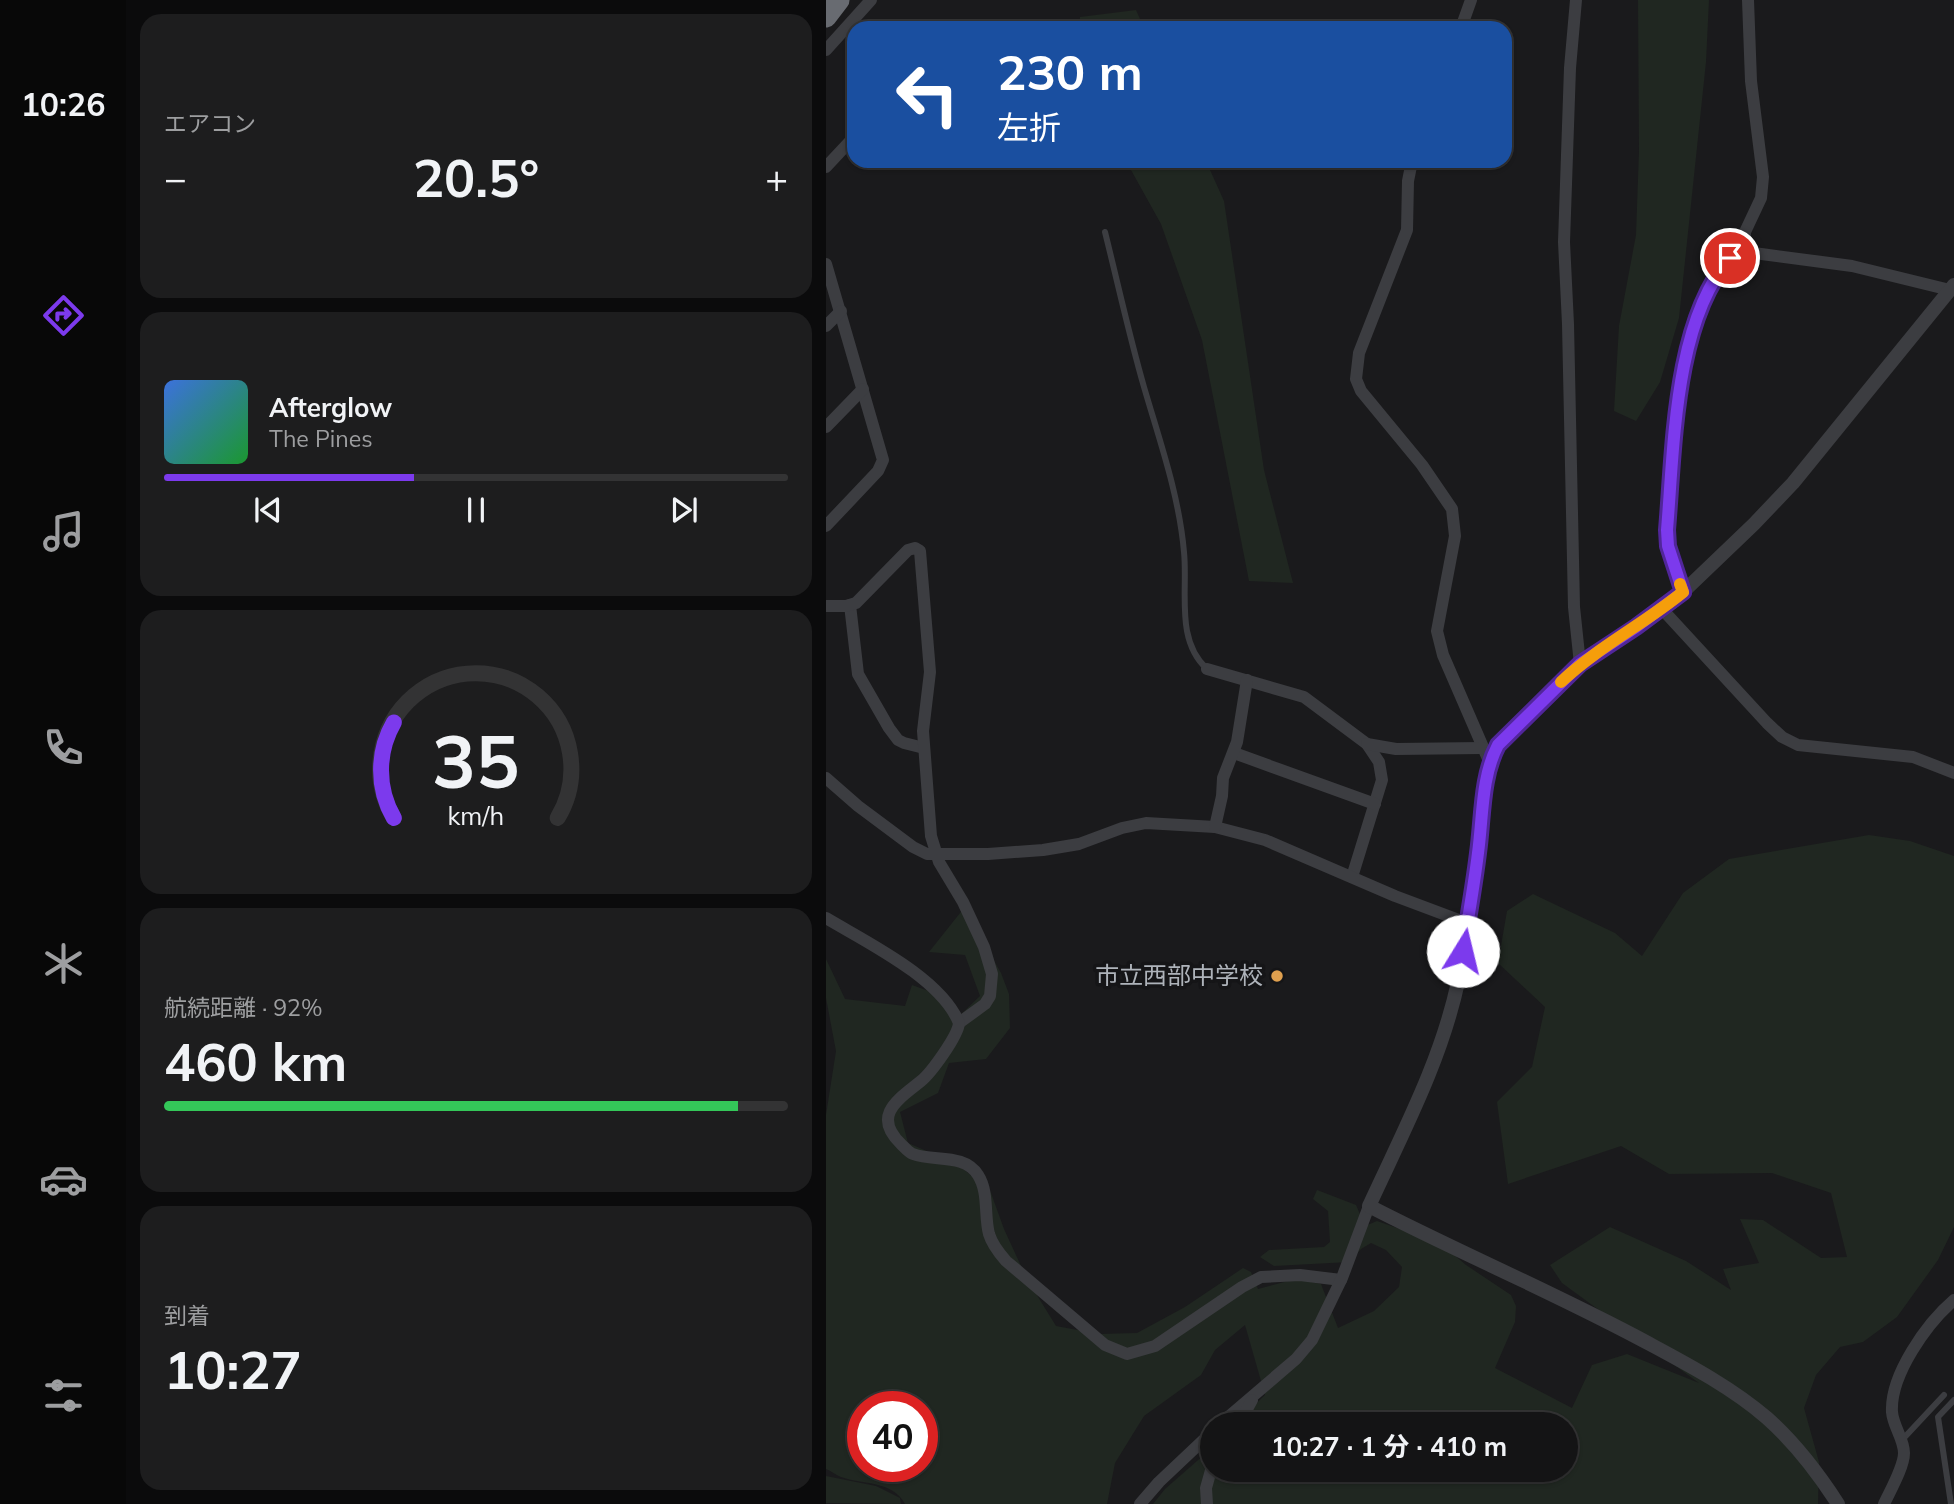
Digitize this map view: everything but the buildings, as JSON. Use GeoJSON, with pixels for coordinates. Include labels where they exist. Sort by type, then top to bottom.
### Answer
{"type":"FeatureCollection","features":[{"type":"Feature","properties":{"kind":"highway"},"geometry":{"type":"LineString","coordinates":[[826,17],[839,0]]}},
{"type":"Feature","properties":{"kind":"street"},"geometry":{"type":"LineString","coordinates":[[852,21],[871,0]]}},
{"type":"Feature","properties":{"kind":"street"},"geometry":{"type":"LineString","coordinates":[[1464,21],[1471,0]]}},
{"type":"Feature","properties":{"kind":"street"},"geometry":{"type":"LineString","coordinates":[[1576,0],[1570,68],[1564,242],[1574,607],[1580,664]]}},
{"type":"Feature","properties":{"kind":"street"},"geometry":{"type":"LineString","coordinates":[[1367,744],[1396,749],[1486,755],[1580,664],[1662,609],[1754,524],[1793,482],[1952,287],[1852,266],[1754,253],[1745,242],[1745,232],[1761,198],[1763,177],[1751,81],[1748,0]]}},
{"type":"Feature","properties":{"kind":"street"},"geometry":{"type":"LineString","coordinates":[[826,50],[847,27]]}},
{"type":"Feature","properties":{"kind":"street"},"geometry":{"type":"LineString","coordinates":[[826,167],[847,144]]}},
{"type":"Feature","properties":{"kind":"street"},"geometry":{"type":"LineString","coordinates":[[1234,1412],[1296,1359],[1312,1340],[1341,1280],[1369,1206],[1440,1049],[1458,978],[1467,923],[1486,755],[1443,655],[1437,631],[1455,536],[1452,509],[1422,465],[1361,391],[1356,380],[1360,353],[1407,230],[1411,168]]}},
{"type":"Feature","properties":{"kind":"street"},"geometry":{"type":"LineString","coordinates":[[1683,592],[1668,546],[1667,530],[1679,391],[1700,308],[1716,274],[1745,242]]}},
{"type":"Feature","properties":{"kind":"street"},"geometry":{"type":"LineString","coordinates":[[826,264],[882,454],[882,466],[826,526]]}},
{"type":"Feature","properties":{"kind":"street"},"geometry":{"type":"LineString","coordinates":[[826,327],[841,312]]}},
{"type":"Feature","properties":{"kind":"street"},"geometry":{"type":"LineString","coordinates":[[826,428],[863,389]]}},
{"type":"Feature","properties":{"kind":"street"},"geometry":{"type":"LineString","coordinates":[[826,606],[850,605],[862,599],[908,550],[915,548],[920,551],[930,680],[923,721],[931,836],[936,855],[963,902],[990,961],[992,974],[990,996],[985,1004],[959,1023],[955,1035],[923,1080],[894,1102],[888,1115],[890,1128],[898,1141],[912,1154],[955,1160],[969,1166],[978,1176],[984,1193],[989,1234],[1006,1261],[1105,1345],[1126,1354],[1155,1346],[1261,1277],[1300,1275],[1341,1280]]}},
{"type":"Feature","properties":{"kind":"street"},"geometry":{"type":"LineString","coordinates":[[850,605],[856,667],[860,679],[892,734],[904,743],[924,748]]}},
{"type":"Feature","properties":{"kind":"street"},"geometry":{"type":"LineString","coordinates":[[1662,609],[1782,737],[1798,745],[1913,757],[1954,772]]}},
{"type":"Feature","properties":{"kind":"street"},"geometry":{"type":"LineString","coordinates":[[1208,668],[1308,699],[1367,744],[1382,772],[1381,788],[1352,877]]}},
{"type":"Feature","properties":{"kind":"street"},"geometry":{"type":"LineString","coordinates":[[1215,827],[1223,778],[1234,753],[1247,680]]}},
{"type":"Feature","properties":{"kind":"street"},"geometry":{"type":"LineString","coordinates":[[1234,753],[1375,804]]}},
{"type":"Feature","properties":{"kind":"street"},"geometry":{"type":"LineString","coordinates":[[826,778],[848,798],[921,852],[936,855],[1017,853],[1079,844],[1122,828],[1146,823],[1215,827],[1265,840],[1395,896],[1467,923]]}},
{"type":"Feature","properties":{"kind":"street"},"geometry":{"type":"LineString","coordinates":[[826,918],[910,969],[947,1003],[959,1023]]}},
{"type":"Feature","properties":{"kind":"street"},"geometry":{"type":"LineString","coordinates":[[1369,1206],[1618,1327],[1709,1377],[1749,1404],[1787,1438],[1823,1480],[1838,1504]]}},
{"type":"Feature","properties":{"kind":"street"},"geometry":{"type":"LineString","coordinates":[[1884,1504],[1904,1457],[1892,1413],[1900,1377],[1917,1345],[1948,1313],[1954,1300]]}},
{"type":"Feature","properties":{"kind":"street"},"geometry":{"type":"LineString","coordinates":[[1246,1412],[1256,1393]]}},
{"type":"Feature","properties":{"kind":"street"},"geometry":{"type":"LineString","coordinates":[[1140,1504],[1200,1443]]}},
{"type":"Feature","properties":{"kind":"street"},"geometry":{"type":"LineString","coordinates":[[1207,1504],[1208,1482]]}},
{"type":"Feature","properties":{"kind":"lane"},"geometry":{"type":"LineString","coordinates":[[1105,232],[1124,317],[1169,469],[1181,523],[1188,637],[1195,654],[1208,668]]}},
{"type":"Feature","properties":{"kind":"lane"},"geometry":{"type":"LineString","coordinates":[[1901,1441],[1944,1395]]}},
{"type":"Feature","properties":{"kind":"lane"},"geometry":{"type":"LineString","coordinates":[[1951,1504],[1938,1418],[1954,1399]]}},
{"type":"Feature","properties":{"kind":"shaded area"},"geometry":{"type":"Polygon","coordinates":[[[1638,0],[1709,0],[1706,62],[1679,318],[1660,382],[1636,421],[1614,411],[1619,326],[1636,235],[1639,151],[1638,0]]]}},
{"type":"Feature","properties":{"kind":"shaded area"},"geometry":{"type":"Polygon","coordinates":[[[1136,10],[1141,21],[1080,21],[1080,17],[1136,10]]]}},
{"type":"Feature","properties":{"kind":"shaded area"},"geometry":{"type":"Polygon","coordinates":[[[1130,168],[1209,168],[1224,201],[1264,470],[1293,583],[1249,581],[1202,340],[1161,224],[1130,168]]]}},
{"type":"Feature","properties":{"kind":"shaded area"},"geometry":{"type":"Polygon","coordinates":[[[1869,835],[1910,841],[1954,856],[1954,1227],[1938,1260],[1897,1317],[1863,1342],[1840,1347],[1816,1375],[1804,1408],[1819,1462],[1818,1504],[1153,1504],[1165,1489],[1200,1458],[1200,1482],[1578,1482],[1578,1412],[1247,1412],[1265,1395],[1245,1325],[1215,1350],[1201,1375],[1144,1416],[1115,1463],[1107,1504],[905,1504],[893,1491],[866,1482],[938,1482],[938,1391],[847,1391],[847,1478],[826,1469],[826,1115],[836,1051],[826,998],[826,959],[845,999],[905,1006],[912,985],[934,993],[956,1019],[980,996],[965,955],[929,952],[964,908],[1001,973],[1009,994],[1010,1028],[986,1059],[949,1063],[938,1093],[900,1112],[908,1143],[959,1165],[991,1193],[1027,1279],[1056,1326],[1099,1334],[1137,1333],[1185,1307],[1243,1268],[1251,1272],[1258,1289],[1296,1279],[1321,1284],[1338,1328],[1374,1311],[1399,1287],[1402,1267],[1386,1250],[1371,1243],[1349,1262],[1274,1266],[1260,1257],[1269,1250],[1324,1247],[1330,1242],[1328,1211],[1313,1199],[1317,1190],[1356,1205],[1365,1226],[1377,1221],[1440,1243],[1466,1265],[1511,1295],[1516,1306],[1515,1322],[1495,1368],[1572,1408],[1592,1365],[1627,1354],[1699,1383],[1562,1283],[1550,1265],[1610,1227],[1686,1261],[1731,1290],[1723,1269],[1759,1263],[1740,1219],[1763,1220],[1821,1258],[1847,1257],[1831,1193],[1772,1173],[1669,1174],[1621,1146],[1508,1184],[1497,1102],[1532,1067],[1545,1007],[1498,963],[1507,911],[1533,894],[1615,933],[1642,956],[1683,893],[1729,859],[1869,835]]]}},
{"type":"Feature","properties":{"kind":"shaded area"},"geometry":{"type":"Polygon","coordinates":[[[826,1476],[876,1486],[900,1498],[901,1504],[826,1503],[826,1476]]]}},
{"type":"Feature","properties":{"kind":"slow traffic"},"geometry":{"type":"LineString","coordinates":[[1561,682],[1592,655],[1683,592],[1680,584]]}},
{"type":"Feature","properties":{"kind":"place","name":"市立西部中学校"},"geometry":{"type":"Point","coordinates":[1277,976]}},
{"type":"Feature","properties":{"kind":"route"},"geometry":{"type":"LineString","coordinates":[[1463,951],[1476,872],[1486,778],[1489,761],[1498,745],[1580,664],[1683,592],[1668,546],[1667,530],[1679,391],[1700,308],[1716,274],[1730,258]]}}]}
